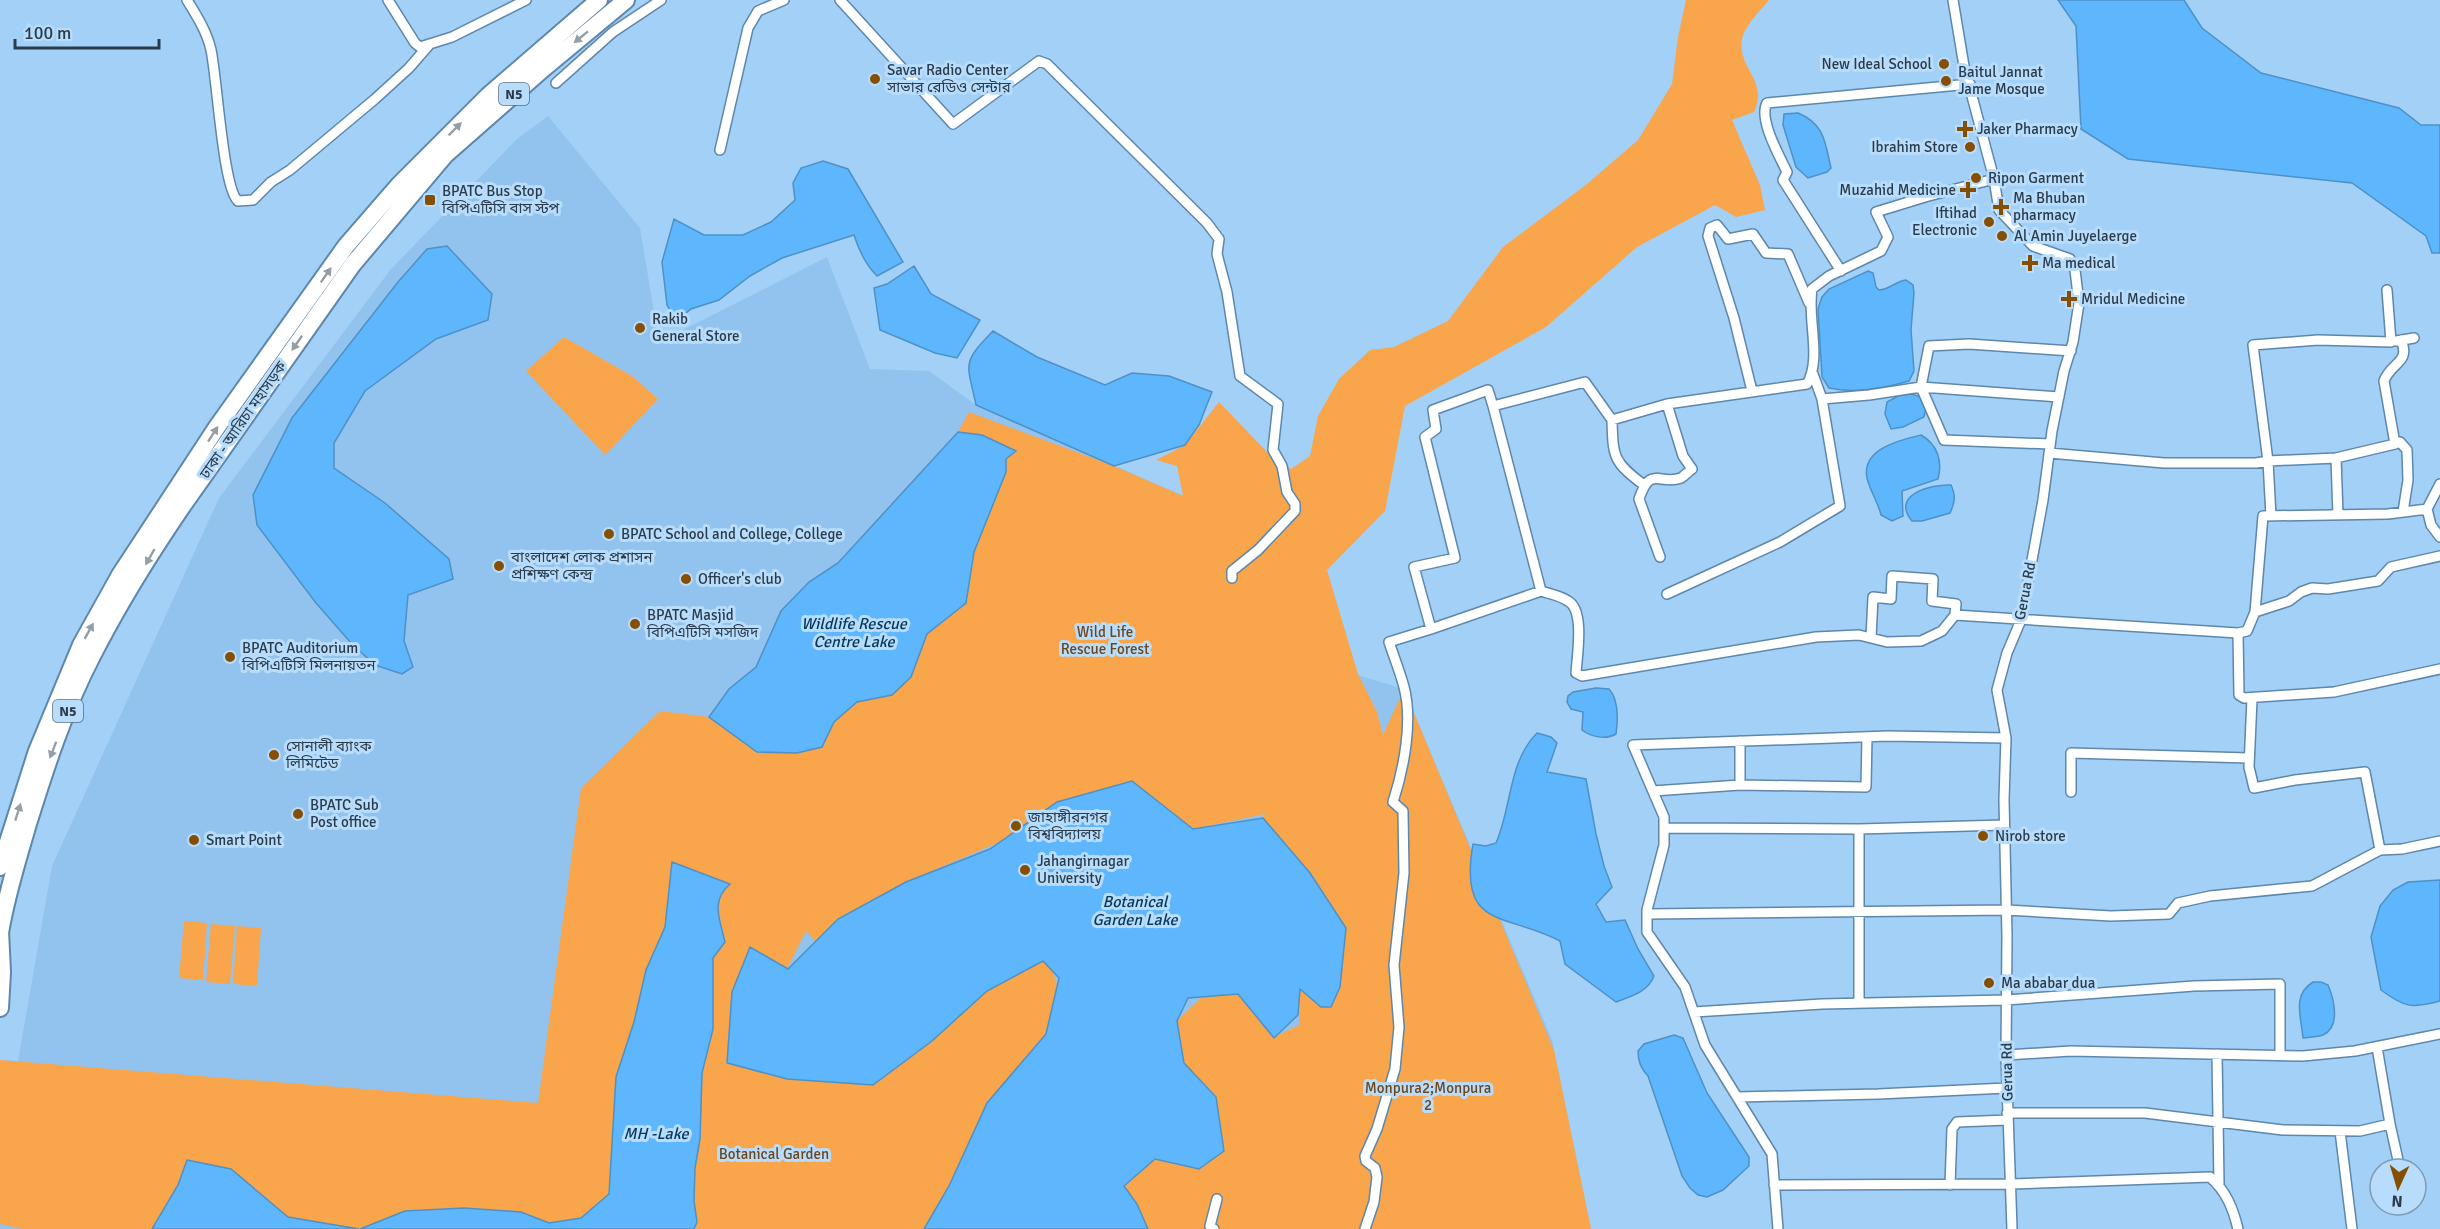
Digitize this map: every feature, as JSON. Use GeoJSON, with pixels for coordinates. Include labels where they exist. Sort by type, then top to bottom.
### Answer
{"type":"FeatureCollection","features":[{"type":"Feature","properties":{"kind":"highway","name":"ঢাকা - আরিচা মহাসড়ক"},"geometry":{"type":"LineString","coordinates":[[0,867],[4,845],[37,751],[81,645],[120,575],[217,427],[346,246],[399,184],[489,95],[599,0]]}},
{"type":"Feature","properties":{"kind":"highway","name":"ঢাকা - আরিচা মহাসড়ক"},"geometry":{"type":"LineString","coordinates":[[0,1008],[2,972],[0,932],[12,876],[42,780],[75,693],[92,656],[156,545],[353,264],[438,164],[544,68],[626,0]]}},
{"type":"Feature","properties":{"kind":"street"},"geometry":{"type":"LineString","coordinates":[[187,0],[201,23],[211,48],[226,163],[233,196],[238,201],[253,200],[271,182],[290,170],[375,99],[409,68],[429,45]]}},
{"type":"Feature","properties":{"kind":"street"},"geometry":{"type":"LineString","coordinates":[[388,0],[415,43],[420,47],[452,37],[526,0]]}},
{"type":"Feature","properties":{"kind":"street"},"geometry":{"type":"LineString","coordinates":[[556,83],[614,32],[661,0]]}},
{"type":"Feature","properties":{"kind":"street"},"geometry":{"type":"LineString","coordinates":[[720,150],[748,28],[758,11],[784,0]]}},
{"type":"Feature","properties":{"kind":"street"},"geometry":{"type":"LineString","coordinates":[[840,0],[953,124],[1040,61],[1047,64],[1207,223],[1219,239],[1217,254],[1227,292],[1240,376],[1278,404],[1273,450],[1282,466],[1287,492],[1295,504],[1295,511],[1258,550],[1232,572],[1232,578]]}},
{"type":"Feature","properties":{"kind":"street","name":"Gerua Rd"},"geometry":{"type":"LineString","coordinates":[[1953,0],[1962,56],[1976,119],[1994,179],[1999,210],[2033,246],[2070,259],[2076,270],[2079,303],[2071,351],[2059,397],[2021,620],[2007,653],[1997,690],[2006,738],[2004,825],[2006,1055],[2012,1229]]}},
{"type":"Feature","properties":{"kind":"street"},"geometry":{"type":"LineString","coordinates":[[1841,271],[1783,180],[1787,172],[1766,121],[1764,110],[1767,103],[1970,84]]}},
{"type":"Feature","properties":{"kind":"street"},"geometry":{"type":"LineString","coordinates":[[1666,594],[1780,542],[1840,506],[1822,399],[1813,374],[1809,304],[1812,289],[1828,276],[1881,251],[1888,237],[1876,212],[1994,179]]}},
{"type":"Feature","properties":{"kind":"street"},"geometry":{"type":"LineString","coordinates":[[1752,391],[1734,318],[1708,236],[1710,228],[1718,225],[1728,239],[1753,234],[1766,253],[1788,254],[1809,304]]}},
{"type":"Feature","properties":{"kind":"street"},"geometry":{"type":"LineString","coordinates":[[2387,290],[2396,341],[2405,349],[2403,358],[2388,372],[2384,381],[2395,444]]}},
{"type":"Feature","properties":{"kind":"street"},"geometry":{"type":"LineString","coordinates":[[2271,516],[2268,461],[2253,345],[2318,340],[2396,341],[2414,338]]}},
{"type":"Feature","properties":{"kind":"street"},"geometry":{"type":"LineString","coordinates":[[2071,351],[1969,344],[1929,346],[1921,387],[1944,440],[2050,448],[2164,463],[2256,463],[2336,458],[2400,442],[2407,450],[2408,480],[2403,512]]}},
{"type":"Feature","properties":{"kind":"street"},"geometry":{"type":"LineString","coordinates":[[1612,420],[1668,404],[1807,384],[1813,374]]}},
{"type":"Feature","properties":{"kind":"street"},"geometry":{"type":"LineString","coordinates":[[1493,406],[1585,382],[1612,420],[1613,449],[1618,463],[1644,485]]}},
{"type":"Feature","properties":{"kind":"street"},"geometry":{"type":"LineString","coordinates":[[1822,399],[1921,387],[2059,397]]}},
{"type":"Feature","properties":{"kind":"street"},"geometry":{"type":"LineString","coordinates":[[1431,629],[1414,567],[1455,558],[1425,437],[1436,429],[1433,410],[1488,390],[1541,591]]}},
{"type":"Feature","properties":{"kind":"street"},"geometry":{"type":"LineString","coordinates":[[1660,557],[1639,499],[1644,485],[1653,478],[1680,478],[1692,469],[1683,456],[1668,404]]}},
{"type":"Feature","properties":{"kind":"street"},"geometry":{"type":"LineString","coordinates":[[2336,458],[2338,515]]}},
{"type":"Feature","properties":{"kind":"street"},"geometry":{"type":"LineString","coordinates":[[2440,484],[2427,509],[2431,525],[2440,537]]}},
{"type":"Feature","properties":{"kind":"street"},"geometry":{"type":"LineString","coordinates":[[1955,615],[2238,633],[2247,631],[2255,612],[2263,516],[2338,515],[2427,509]]}},
{"type":"Feature","properties":{"kind":"street"},"geometry":{"type":"LineString","coordinates":[[2255,612],[2289,601],[2301,592],[2312,588],[2328,589],[2378,581],[2391,567],[2440,556]]}},
{"type":"Feature","properties":{"kind":"street"},"geometry":{"type":"LineString","coordinates":[[1365,1229],[1374,1202],[1377,1177],[1375,1168],[1366,1161],[1365,1156],[1377,1129],[1395,1069],[1400,1027],[1394,965],[1404,873],[1404,830],[1402,811],[1393,802],[1406,745],[1406,708],[1404,689],[1389,642],[1541,591],[1569,601],[1575,608],[1579,621],[1576,673],[1582,676],[1816,637],[1859,635],[1871,638],[1887,642],[1922,641],[1942,631],[1955,615],[1956,604],[1932,601],[1933,579],[1892,576],[1891,599],[1873,597],[1871,638]]}},
{"type":"Feature","properties":{"kind":"street"},"geometry":{"type":"LineString","coordinates":[[2238,633],[2239,695],[2244,699],[2334,693],[2440,669]]}},
{"type":"Feature","properties":{"kind":"street"},"geometry":{"type":"LineString","coordinates":[[2252,699],[2249,767],[2254,788],[2295,780],[2365,772],[2379,850]]}},
{"type":"Feature","properties":{"kind":"street"},"geometry":{"type":"LineString","coordinates":[[1653,791],[1740,785],[1866,787],[1868,737]]}},
{"type":"Feature","properties":{"kind":"street"},"geometry":{"type":"LineString","coordinates":[[1778,1229],[1772,1154],[1705,1045],[1685,987],[1647,932],[1647,914],[1664,845],[1664,817],[1633,745],[1868,737],[2006,738]]}},
{"type":"Feature","properties":{"kind":"street"},"geometry":{"type":"LineString","coordinates":[[1740,741],[1740,785]]}},
{"type":"Feature","properties":{"kind":"street"},"geometry":{"type":"LineString","coordinates":[[2071,792],[2071,753],[2249,758]]}},
{"type":"Feature","properties":{"kind":"street"},"geometry":{"type":"LineString","coordinates":[[1664,828],[1858,829],[2004,825]]}},
{"type":"Feature","properties":{"kind":"street"},"geometry":{"type":"LineString","coordinates":[[1858,829],[1859,1003]]}},
{"type":"Feature","properties":{"kind":"street"},"geometry":{"type":"LineString","coordinates":[[1647,914],[2006,910],[2111,916],[2169,914],[2178,903],[2210,896],[2312,886],[2379,850],[2402,849],[2440,842]]}},
{"type":"Feature","properties":{"kind":"street"},"geometry":{"type":"LineString","coordinates":[[1694,1012],[1859,1003],[2006,1000],[2194,986],[2280,984],[2280,1055]]}},
{"type":"Feature","properties":{"kind":"street"},"geometry":{"type":"LineString","coordinates":[[2006,1055],[2071,1051],[2303,1056],[2377,1047],[2440,1034]]}},
{"type":"Feature","properties":{"kind":"street"},"geometry":{"type":"LineString","coordinates":[[2377,1047],[2397,1157]]}},
{"type":"Feature","properties":{"kind":"street"},"geometry":{"type":"LineString","coordinates":[[2217,1054],[2218,1185]]}},
{"type":"Feature","properties":{"kind":"street"},"geometry":{"type":"LineString","coordinates":[[1737,1097],[2007,1088]]}},
{"type":"Feature","properties":{"kind":"street"},"geometry":{"type":"LineString","coordinates":[[1950,1185],[1952,1129],[1957,1122],[2007,1116],[2145,1113],[2283,1130],[2360,1131],[2390,1124]]}},
{"type":"Feature","properties":{"kind":"street"},"geometry":{"type":"LineString","coordinates":[[2340,1131],[2352,1229]]}},
{"type":"Feature","properties":{"kind":"street"},"geometry":{"type":"LineString","coordinates":[[1774,1185],[2011,1184],[2210,1177],[2228,1198],[2238,1229]]}},
{"type":"Feature","properties":{"kind":"street"},"geometry":{"type":"LineString","coordinates":[[1214,1229],[1210,1226],[1217,1199]]}},
{"type":"Feature","properties":{"kind":"shaded area"},"geometry":{"type":"Polygon","coordinates":[[[548,116],[640,228],[659,342],[827,257],[870,369],[929,371],[976,405],[1184,496],[1288,654],[1404,689],[1552,1040],[1591,1229],[0,1229],[0,1060],[18,1061],[52,866],[219,498],[391,269],[517,139],[548,116]]]}},
{"type":"Feature","properties":{"kind":"green space","name":"Jahangirnagar University"},"geometry":{"type":"Polygon","coordinates":[[[1686,0],[1769,0],[1749,23],[1742,39],[1744,59],[1758,91],[1758,101],[1754,112],[1732,120],[1760,185],[1765,210],[1736,217],[1715,205],[1637,247],[1546,327],[1405,406],[1385,511],[1327,570],[1358,674],[1377,712],[1383,735],[1404,689],[1554,1050],[1591,1229],[1148,1229],[1137,1204],[1124,1186],[1155,1159],[1199,1169],[1224,1151],[1216,1097],[1184,1063],[1177,1021],[1203,996],[1238,994],[1274,1037],[1299,1025],[1300,988],[1346,928],[1310,873],[1263,818],[1265,814],[1193,829],[1132,781],[1057,803],[1002,841],[906,882],[815,941],[806,931],[787,969],[749,948],[877,1082],[932,1041],[987,991],[1044,960],[1052,970],[1058,987],[1046,1034],[987,1103],[949,1186],[924,1229],[694,1229],[697,1222],[694,1201],[695,1168],[700,1139],[702,1073],[713,1029],[713,958],[725,942],[718,907],[721,892],[672,862],[665,927],[646,970],[634,1022],[616,1077],[609,1194],[581,1218],[549,1223],[521,1212],[464,1208],[405,1211],[359,1229],[288,1217],[231,1169],[178,1185],[154,1229],[23,1229],[0,1224],[0,1060],[538,1103],[581,788],[660,711],[709,717],[757,752],[822,747],[834,722],[857,702],[892,695],[911,677],[927,634],[966,603],[974,552],[1006,472],[1006,459],[958,432],[969,412],[1114,466],[1183,496],[1177,466],[1156,460],[1185,445],[1219,402],[1270,455],[1291,469],[1310,456],[1318,416],[1339,379],[1370,350],[1394,347],[1448,321],[1503,247],[1587,184],[1638,140],[1672,84],[1678,37],[1686,0]]]}},
{"type":"Feature","properties":{"kind":"green space"},"geometry":{"type":"Polygon","coordinates":[[[564,337],[632,376],[658,399],[605,455],[526,371],[564,337]]]}},
{"type":"Feature","properties":{"kind":"green space"},"geometry":{"type":"Polygon","coordinates":[[[184,921],[207,923],[203,980],[179,978],[184,921]]]}},
{"type":"Feature","properties":{"kind":"green space"},"geometry":{"type":"Polygon","coordinates":[[[211,924],[235,926],[230,984],[206,982],[211,924]]]}},
{"type":"Feature","properties":{"kind":"green space"},"geometry":{"type":"Polygon","coordinates":[[[237,926],[261,928],[257,986],[233,984],[237,926]]]}},
{"type":"Feature","properties":{"kind":"water"},"geometry":{"type":"Polygon","coordinates":[[[2058,0],[2184,0],[2202,28],[2261,73],[2399,108],[2421,125],[2440,125],[2440,253],[2432,253],[2426,236],[2352,183],[2128,159],[2081,129],[2076,26],[2058,0]]]}},
{"type":"Feature","properties":{"kind":"water"},"geometry":{"type":"Polygon","coordinates":[[[1798,113],[1807,117],[1819,129],[1831,168],[1827,172],[1808,178],[1796,167],[1783,125],[1784,114],[1798,113]]]}},
{"type":"Feature","properties":{"kind":"water"},"geometry":{"type":"Polygon","coordinates":[[[823,161],[848,169],[903,262],[877,276],[863,257],[854,235],[782,258],[750,276],[719,300],[691,309],[676,321],[667,305],[662,262],[674,219],[704,235],[743,235],[771,222],[795,200],[793,183],[801,168],[823,161]]]}},
{"type":"Feature","properties":{"kind":"water"},"geometry":{"type":"Polygon","coordinates":[[[447,246],[492,294],[488,320],[436,339],[365,391],[334,443],[334,468],[385,503],[449,559],[453,579],[408,595],[404,641],[413,667],[402,674],[375,665],[351,643],[316,603],[257,525],[253,495],[292,418],[398,282],[427,249],[447,246]]]}},
{"type":"Feature","properties":{"kind":"water"},"geometry":{"type":"Polygon","coordinates":[[[914,266],[931,294],[980,320],[957,358],[935,353],[880,330],[874,288],[887,284],[914,266]]]}},
{"type":"Feature","properties":{"kind":"water"},"geometry":{"type":"Polygon","coordinates":[[[1868,271],[1873,273],[1876,287],[1879,290],[1906,280],[1913,285],[1911,330],[1914,371],[1909,381],[1890,386],[1859,390],[1829,388],[1822,377],[1818,309],[1822,297],[1829,289],[1868,271]]]}},
{"type":"Feature","properties":{"kind":"water"},"geometry":{"type":"Polygon","coordinates":[[[993,331],[1037,357],[1105,385],[1132,373],[1169,376],[1212,392],[1199,425],[1185,445],[1114,466],[976,405],[969,364],[976,350],[993,331]]]}},
{"type":"Feature","properties":{"kind":"water"},"geometry":{"type":"Polygon","coordinates":[[[1900,395],[1918,396],[1925,404],[1924,417],[1903,427],[1891,429],[1885,414],[1887,402],[1900,395]]]}},
{"type":"Feature","properties":{"kind":"water","name":"Wildlife Rescue Centre Lake"},"geometry":{"type":"Polygon","coordinates":[[[958,432],[982,435],[1016,451],[1006,459],[1006,472],[974,552],[966,603],[927,634],[911,677],[892,695],[857,702],[834,722],[822,747],[797,753],[757,752],[709,717],[729,689],[756,667],[781,611],[809,582],[838,563],[958,432]]]}},
{"type":"Feature","properties":{"kind":"water"},"geometry":{"type":"Polygon","coordinates":[[[1921,435],[1935,448],[1940,466],[1938,479],[1902,491],[1903,516],[1892,521],[1881,515],[1868,483],[1867,468],[1870,460],[1884,448],[1921,435]]]}},
{"type":"Feature","properties":{"kind":"water"},"geometry":{"type":"Polygon","coordinates":[[[1951,485],[1954,499],[1950,513],[1922,521],[1912,521],[1907,512],[1906,504],[1909,498],[1924,489],[1951,485]]]}},
{"type":"Feature","properties":{"kind":"water"},"geometry":{"type":"Polygon","coordinates":[[[1596,688],[1609,689],[1615,699],[1617,723],[1616,734],[1612,736],[1599,737],[1582,730],[1583,712],[1571,709],[1567,702],[1568,696],[1573,692],[1596,688]]]}},
{"type":"Feature","properties":{"kind":"water"},"geometry":{"type":"Polygon","coordinates":[[[1537,733],[1551,737],[1557,743],[1547,772],[1586,779],[1596,834],[1612,887],[1596,904],[1606,922],[1625,920],[1654,976],[1643,990],[1616,1002],[1565,964],[1560,941],[1490,914],[1479,905],[1472,891],[1470,872],[1473,844],[1486,846],[1496,843],[1521,757],[1537,733]]]}},
{"type":"Feature","properties":{"kind":"water","name":"Botanical Garden Lake"},"geometry":{"type":"Polygon","coordinates":[[[1132,781],[1193,829],[1263,818],[1310,873],[1346,928],[1340,987],[1331,1007],[1321,1007],[1300,989],[1298,1015],[1274,1038],[1238,994],[1188,998],[1177,1021],[1184,1063],[1216,1097],[1224,1151],[1199,1169],[1155,1159],[1124,1186],[1137,1204],[1148,1229],[924,1229],[949,1186],[987,1103],[1046,1034],[1059,978],[1043,961],[987,991],[932,1041],[873,1085],[787,1079],[727,1063],[732,992],[750,947],[788,969],[838,919],[906,882],[990,849],[1057,802],[1132,781]]]}},
{"type":"Feature","properties":{"kind":"water","name":"MH -Lake"},"geometry":{"type":"Polygon","coordinates":[[[672,862],[730,884],[724,890],[718,904],[725,942],[713,958],[713,1029],[702,1073],[700,1139],[695,1168],[694,1201],[697,1222],[694,1229],[360,1229],[405,1211],[464,1208],[521,1212],[549,1223],[581,1218],[609,1194],[616,1077],[634,1022],[646,970],[665,927],[672,862]]]}},
{"type":"Feature","properties":{"kind":"water"},"geometry":{"type":"Polygon","coordinates":[[[2440,880],[2440,1001],[2415,1006],[2408,1005],[2381,990],[2371,937],[2380,906],[2393,890],[2408,882],[2440,880]]]}},
{"type":"Feature","properties":{"kind":"water"},"geometry":{"type":"Polygon","coordinates":[[[2313,982],[2328,985],[2334,1005],[2334,1019],[2329,1031],[2323,1035],[2303,1038],[2300,1000],[2306,987],[2313,982]]]}},
{"type":"Feature","properties":{"kind":"water"},"geometry":{"type":"Polygon","coordinates":[[[1674,1035],[1683,1038],[1707,1093],[1749,1157],[1749,1166],[1723,1190],[1707,1197],[1698,1195],[1682,1176],[1648,1076],[1639,1058],[1638,1051],[1644,1044],[1674,1035]]]}},
{"type":"Feature","properties":{"kind":"water"},"geometry":{"type":"Polygon","coordinates":[[[187,1160],[231,1169],[288,1217],[359,1229],[152,1229],[178,1185],[187,1160]]]}},
{"type":"Feature","properties":{"kind":"place","name":"New Ideal School"},"geometry":{"type":"Point","coordinates":[1944,64]}},
{"type":"Feature","properties":{"kind":"place","name":"Savar Radio Center সাভার রেডিও সেন্টার"},"geometry":{"type":"Point","coordinates":[875,79]}},
{"type":"Feature","properties":{"kind":"place","name":"Baitul Jannat Jame Mosque"},"geometry":{"type":"Point","coordinates":[1946,81]}},
{"type":"Feature","properties":{"kind":"place","name":"Jaker Pharmacy"},"geometry":{"type":"Point","coordinates":[1965,129]}},
{"type":"Feature","properties":{"kind":"place","name":"Ibrahim Store"},"geometry":{"type":"Point","coordinates":[1970,147]}},
{"type":"Feature","properties":{"kind":"place","name":"Ripon Garment"},"geometry":{"type":"Point","coordinates":[1976,178]}},
{"type":"Feature","properties":{"kind":"place","name":"Muzahid Medicine"},"geometry":{"type":"Point","coordinates":[1968,190]}},
{"type":"Feature","properties":{"kind":"place","name":"BPATC Bus Stop বিপিএটিসি বাস স্টপ"},"geometry":{"type":"Point","coordinates":[430,200]}},
{"type":"Feature","properties":{"kind":"place","name":"Ma Bhuban pharmacy"},"geometry":{"type":"Point","coordinates":[2001,207]}},
{"type":"Feature","properties":{"kind":"place","name":"Iftihad Electronic"},"geometry":{"type":"Point","coordinates":[1989,222]}},
{"type":"Feature","properties":{"kind":"place","name":"Al Amin Juyelaerge"},"geometry":{"type":"Point","coordinates":[2002,236]}},
{"type":"Feature","properties":{"kind":"place","name":"Ma medical"},"geometry":{"type":"Point","coordinates":[2030,263]}},
{"type":"Feature","properties":{"kind":"place","name":"Mridul Medicine"},"geometry":{"type":"Point","coordinates":[2069,299]}},
{"type":"Feature","properties":{"kind":"place","name":"Rakib General Store"},"geometry":{"type":"Point","coordinates":[640,328]}},
{"type":"Feature","properties":{"kind":"place","name":"BPATC School and College, College"},"geometry":{"type":"Point","coordinates":[609,534]}},
{"type":"Feature","properties":{"kind":"place","name":"বাংলাদেশ লোক প্রশাসন প্রশিক্ষণ কেন্দ্র"},"geometry":{"type":"Point","coordinates":[499,566]}},
{"type":"Feature","properties":{"kind":"place","name":"Officer's club"},"geometry":{"type":"Point","coordinates":[686,579]}},
{"type":"Feature","properties":{"kind":"place","name":"BPATC Masjid বিপিএটিসি মসজিদ"},"geometry":{"type":"Point","coordinates":[635,624]}},
{"type":"Feature","properties":{"kind":"place","name":"BPATC Auditorium বিপিএটিসি মিলনায়তন"},"geometry":{"type":"Point","coordinates":[230,657]}},
{"type":"Feature","properties":{"kind":"place","name":"সোনালী ব্যাংক লিমিটেড"},"geometry":{"type":"Point","coordinates":[274,755]}},
{"type":"Feature","properties":{"kind":"place","name":"BPATC Sub Post office"},"geometry":{"type":"Point","coordinates":[298,814]}},
{"type":"Feature","properties":{"kind":"place","name":"জাহাঙ্গীরনগর বিশ্ববিদ্যালয়"},"geometry":{"type":"Point","coordinates":[1016,826]}},
{"type":"Feature","properties":{"kind":"place","name":"Nirob store"},"geometry":{"type":"Point","coordinates":[1983,836]}},
{"type":"Feature","properties":{"kind":"place","name":"Smart Point"},"geometry":{"type":"Point","coordinates":[194,840]}},
{"type":"Feature","properties":{"kind":"place","name":"Jahangirnagar University"},"geometry":{"type":"Point","coordinates":[1025,870]}},
{"type":"Feature","properties":{"kind":"place","name":"Ma ababar dua"},"geometry":{"type":"Point","coordinates":[1989,983]}},
{"type":"Feature","properties":{"kind":"park label","name":"Wild Life Rescue Forest"},"geometry":{"type":"Point","coordinates":[1105,640]}},
{"type":"Feature","properties":{"kind":"park label","name":"Monpura2;Monpura 2"},"geometry":{"type":"Point","coordinates":[1428,1096]}},
{"type":"Feature","properties":{"kind":"park label","name":"Botanical Garden"},"geometry":{"type":"Point","coordinates":[774,1154]}}]}
